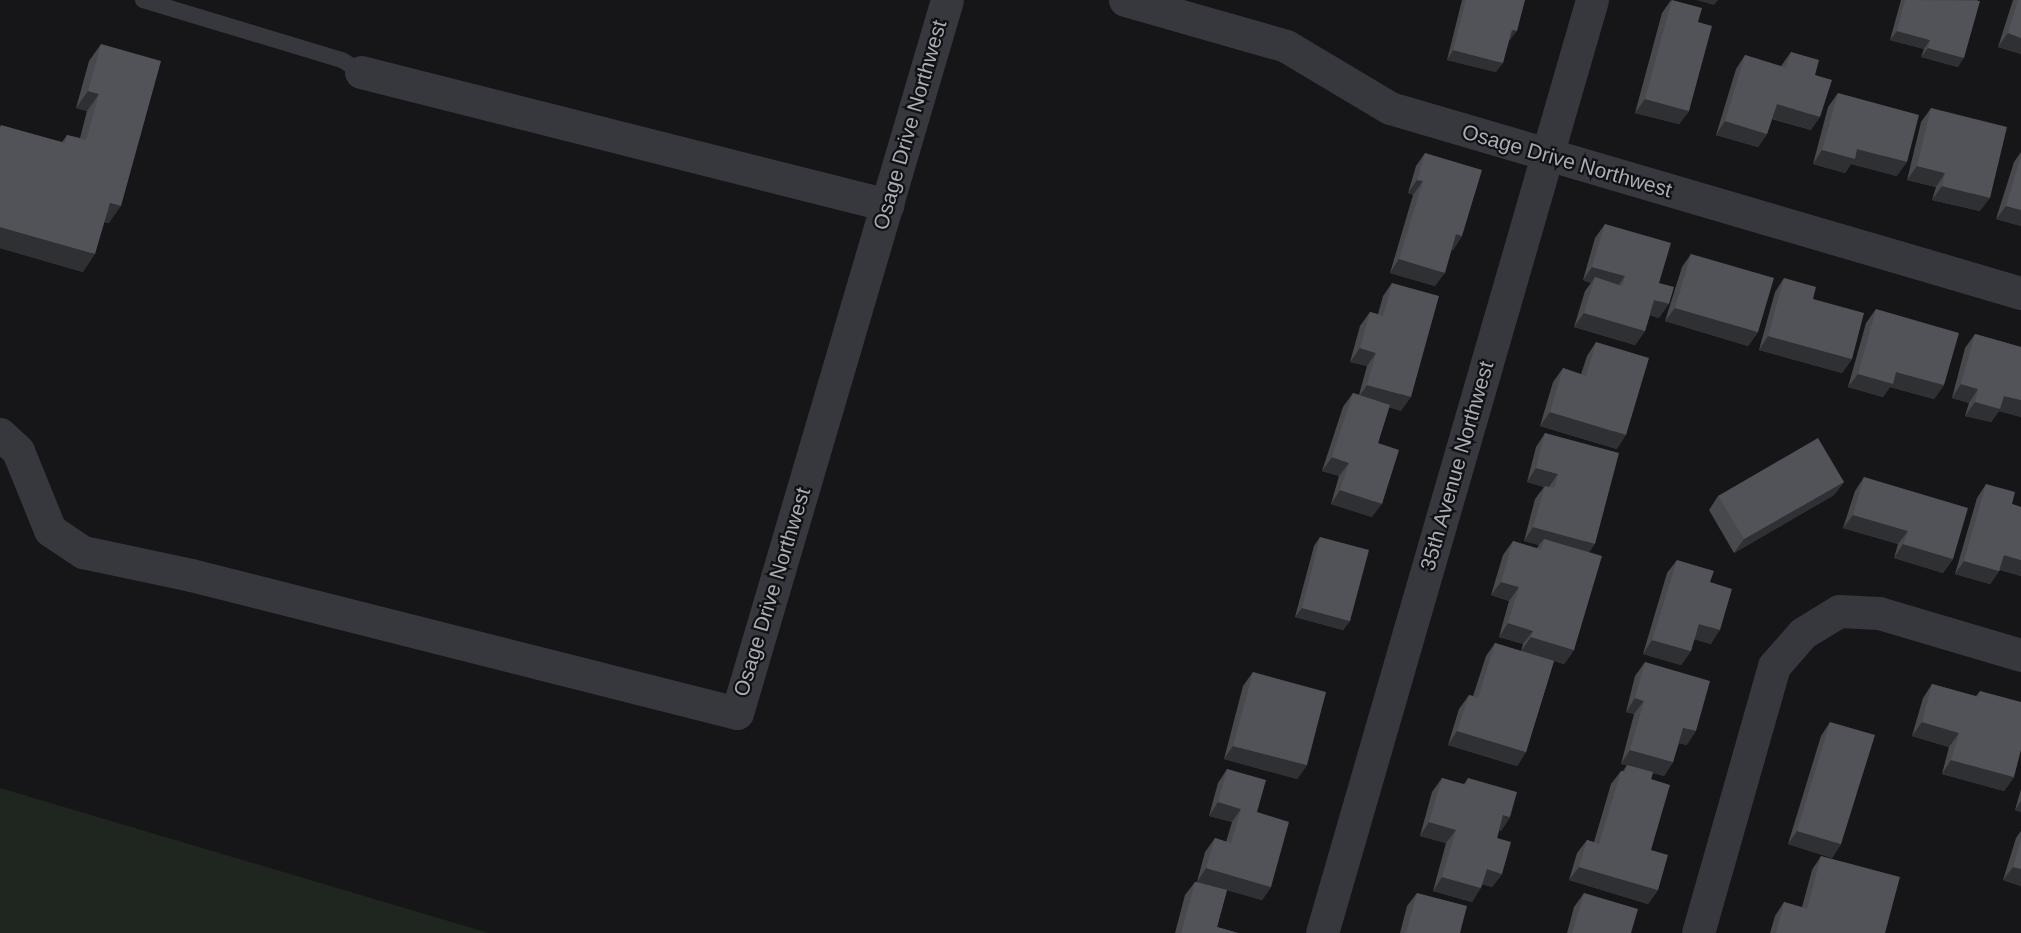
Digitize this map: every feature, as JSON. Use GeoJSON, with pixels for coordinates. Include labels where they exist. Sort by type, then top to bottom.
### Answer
{"type":"FeatureCollection","features":[{"type":"Feature","properties":{"kind":"street","name":"Osage Drive Northwest"},"geometry":{"type":"LineString","coordinates":[[0,434],[18,451],[50,530],[83,552],[191,575],[737,712],[947,0]]}},
{"type":"Feature","properties":{"kind":"street","name":"Osage Drive Northwest"},"geometry":{"type":"LineString","coordinates":[[1125,0],[1286,46],[1390,108],[2021,293]]}},
{"type":"Feature","properties":{"kind":"street","name":"35th Avenue Northwest"},"geometry":{"type":"LineString","coordinates":[[1322,933],[1592,0]]}},
{"type":"Feature","properties":{"kind":"street"},"geometry":{"type":"LineString","coordinates":[[361,72],[887,205]]}},
{"type":"Feature","properties":{"kind":"street"},"geometry":{"type":"LineString","coordinates":[[1698,933],[1774,666],[1803,633],[1839,611],[1880,613],[2021,655]]}},
{"type":"Feature","properties":{"kind":"lane"},"geometry":{"type":"LineString","coordinates":[[143,0],[342,60],[361,72]]}},
{"type":"Feature","properties":{"kind":"shaded area"},"geometry":{"type":"Polygon","coordinates":[[[0,788],[455,923],[488,933],[0,933],[0,788]]]}},
{"type":"Feature","properties":{"kind":"building"},"geometry":{"type":"Polygon","coordinates":[[[1466,0],[1525,0],[1517,31],[1512,30],[1503,63],[1453,50],[1466,0]]]}},
{"type":"Feature","properties":{"kind":"building"},"geometry":{"type":"Polygon","coordinates":[[[1672,0],[1702,8],[1698,22],[1712,26],[1689,111],[1645,99],[1672,0]]]}},
{"type":"Feature","properties":{"kind":"building"},"geometry":{"type":"Polygon","coordinates":[[[1905,0],[1980,1],[1964,58],[1928,48],[1930,40],[1897,31],[1905,0]]]}},
{"type":"Feature","properties":{"kind":"building"},"geometry":{"type":"Polygon","coordinates":[[[2018,0],[2021,0],[2021,38],[2008,33],[2018,0]]]}},
{"type":"Feature","properties":{"kind":"building"},"geometry":{"type":"Polygon","coordinates":[[[101,44],[161,61],[121,206],[110,203],[95,254],[0,227],[0,128],[1,125],[65,143],[67,135],[86,140],[99,94],[88,91],[101,44]]]}},
{"type":"Feature","properties":{"kind":"building"},"geometry":{"type":"Polygon","coordinates":[[[1791,52],[1819,60],[1815,75],[1832,80],[1820,117],[1777,104],[1767,134],[1725,121],[1745,55],[1786,68],[1791,52]]]}},
{"type":"Feature","properties":{"kind":"building"},"geometry":{"type":"Polygon","coordinates":[[[1838,93],[1919,115],[1907,162],[1857,149],[1855,159],[1822,150],[1838,93]]]}},
{"type":"Feature","properties":{"kind":"building"},"geometry":{"type":"Polygon","coordinates":[[[1931,108],[2007,127],[1990,198],[1942,186],[1945,173],[1917,166],[1931,108]]]}},
{"type":"Feature","properties":{"kind":"building"},"geometry":{"type":"Polygon","coordinates":[[[1425,153],[1482,170],[1462,236],[1456,234],[1445,273],[1399,259],[1423,181],[1417,180],[1425,153]]]}},
{"type":"Feature","properties":{"kind":"building"},"geometry":{"type":"Polygon","coordinates":[[[2021,156],[2021,210],[2006,206],[2021,156]]]}},
{"type":"Feature","properties":{"kind":"building"},"geometry":{"type":"Polygon","coordinates":[[[1605,224],[1671,243],[1659,283],[1674,287],[1669,304],[1654,300],[1645,331],[1584,313],[1595,277],[1622,286],[1625,276],[1592,267],[1605,224]]]}},
{"type":"Feature","properties":{"kind":"building"},"geometry":{"type":"Polygon","coordinates":[[[1691,254],[1774,278],[1758,332],[1675,308],[1691,254]]]}},
{"type":"Feature","properties":{"kind":"building"},"geometry":{"type":"Polygon","coordinates":[[[1784,278],[1816,287],[1813,299],[1864,313],[1852,359],[1768,336],[1784,278]]]}},
{"type":"Feature","properties":{"kind":"building"},"geometry":{"type":"Polygon","coordinates":[[[1392,283],[1439,296],[1411,397],[1367,385],[1376,353],[1360,348],[1370,312],[1383,316],[1392,283]]]}},
{"type":"Feature","properties":{"kind":"building"},"geometry":{"type":"Polygon","coordinates":[[[1876,309],[1959,333],[1944,385],[1896,372],[1893,384],[1858,374],[1876,309]]]}},
{"type":"Feature","properties":{"kind":"building"},"geometry":{"type":"Polygon","coordinates":[[[1975,334],[2021,347],[2021,400],[2004,396],[2000,409],[1975,402],[1978,389],[1961,384],[1975,334]]]}},
{"type":"Feature","properties":{"kind":"building"},"geometry":{"type":"Polygon","coordinates":[[[1596,342],[1649,358],[1626,435],[1550,412],[1563,368],[1586,376],[1596,342]]]}},
{"type":"Feature","properties":{"kind":"building"},"geometry":{"type":"Polygon","coordinates":[[[1353,393],[1390,405],[1378,443],[1399,450],[1382,504],[1340,490],[1349,463],[1332,457],[1353,393]]]}},
{"type":"Feature","properties":{"kind":"building"},"geometry":{"type":"Polygon","coordinates":[[[1545,433],[1619,453],[1595,544],[1533,527],[1545,486],[1554,488],[1558,474],[1536,468],[1545,433]]]}},
{"type":"Feature","properties":{"kind":"building"},"geometry":{"type":"Polygon","coordinates":[[[1818,438],[1844,482],[1744,539],[1718,496],[1818,438]]]}},
{"type":"Feature","properties":{"kind":"building"},"geometry":{"type":"Polygon","coordinates":[[[1864,477],[1968,508],[1953,559],[1903,544],[1908,531],[1853,515],[1864,477]]]}},
{"type":"Feature","properties":{"kind":"building"},"geometry":{"type":"Polygon","coordinates":[[[1986,484],[2015,492],[2012,504],[2021,507],[2021,560],[2004,555],[1999,571],[1964,561],[1986,484]]]}},
{"type":"Feature","properties":{"kind":"building"},"geometry":{"type":"Polygon","coordinates":[[[1320,537],[1369,550],[1350,621],[1302,608],[1320,537]]]}},
{"type":"Feature","properties":{"kind":"building"},"geometry":{"type":"Polygon","coordinates":[[[1544,539],[1602,556],[1574,650],[1531,637],[1533,631],[1508,623],[1519,587],[1501,582],[1513,541],[1541,550],[1544,539]]]}},
{"type":"Feature","properties":{"kind":"building"},"geometry":{"type":"Polygon","coordinates":[[[1677,560],[1714,571],[1710,582],[1732,589],[1720,630],[1699,624],[1691,651],[1652,640],[1677,560]]]}},
{"type":"Feature","properties":{"kind":"building"},"geometry":{"type":"Polygon","coordinates":[[[1495,643],[1554,661],[1526,752],[1457,731],[1469,695],[1478,698],[1495,643]]]}},
{"type":"Feature","properties":{"kind":"building"},"geometry":{"type":"Polygon","coordinates":[[[1645,662],[1710,681],[1696,731],[1683,728],[1673,762],[1630,750],[1644,701],[1635,698],[1645,662]]]}},
{"type":"Feature","properties":{"kind":"building"},"geometry":{"type":"Polygon","coordinates":[[[1253,672],[1326,692],[1307,765],[1233,746],[1253,672]]]}},
{"type":"Feature","properties":{"kind":"building"},"geometry":{"type":"Polygon","coordinates":[[[1932,684],[1978,697],[1980,691],[2021,702],[2021,750],[2014,777],[1951,760],[1959,733],[1922,722],[1932,684]]]}},
{"type":"Feature","properties":{"kind":"building"},"geometry":{"type":"Polygon","coordinates":[[[1830,722],[1875,735],[1841,844],[1797,831],[1830,722]]]}},
{"type":"Feature","properties":{"kind":"building"},"geometry":{"type":"Polygon","coordinates":[[[1627,765],[1653,772],[1651,779],[1670,785],[1651,850],[1668,855],[1658,890],[1579,867],[1587,840],[1599,844],[1621,771],[1625,772],[1627,765]]]}},
{"type":"Feature","properties":{"kind":"building"},"geometry":{"type":"Polygon","coordinates":[[[1227,769],[1266,780],[1257,812],[1289,822],[1271,887],[1206,868],[1215,838],[1231,843],[1241,809],[1218,802],[1227,769]]]}},
{"type":"Feature","properties":{"kind":"building"},"geometry":{"type":"Polygon","coordinates":[[[1442,778],[1466,785],[1468,778],[1517,792],[1510,817],[1503,815],[1497,838],[1511,842],[1502,874],[1487,869],[1481,888],[1442,877],[1456,830],[1429,822],[1442,778]]]}},
{"type":"Feature","properties":{"kind":"building"},"geometry":{"type":"Polygon","coordinates":[[[2021,839],[2021,869],[2013,867],[2021,839]]]}},
{"type":"Feature","properties":{"kind":"building"},"geometry":{"type":"Polygon","coordinates":[[[1821,856],[1900,877],[1885,933],[1776,933],[1784,902],[1807,909],[1821,856]]]}},
{"type":"Feature","properties":{"kind":"building"},"geometry":{"type":"Polygon","coordinates":[[[1195,882],[1227,890],[1217,927],[1238,933],[1181,933],[1195,882]]]}},
{"type":"Feature","properties":{"kind":"building"},"geometry":{"type":"Polygon","coordinates":[[[1417,893],[1467,906],[1460,933],[1406,933],[1417,893]]]}},
{"type":"Feature","properties":{"kind":"building"},"geometry":{"type":"Polygon","coordinates":[[[1584,893],[1638,909],[1631,933],[1572,933],[1584,893]]]}}]}
